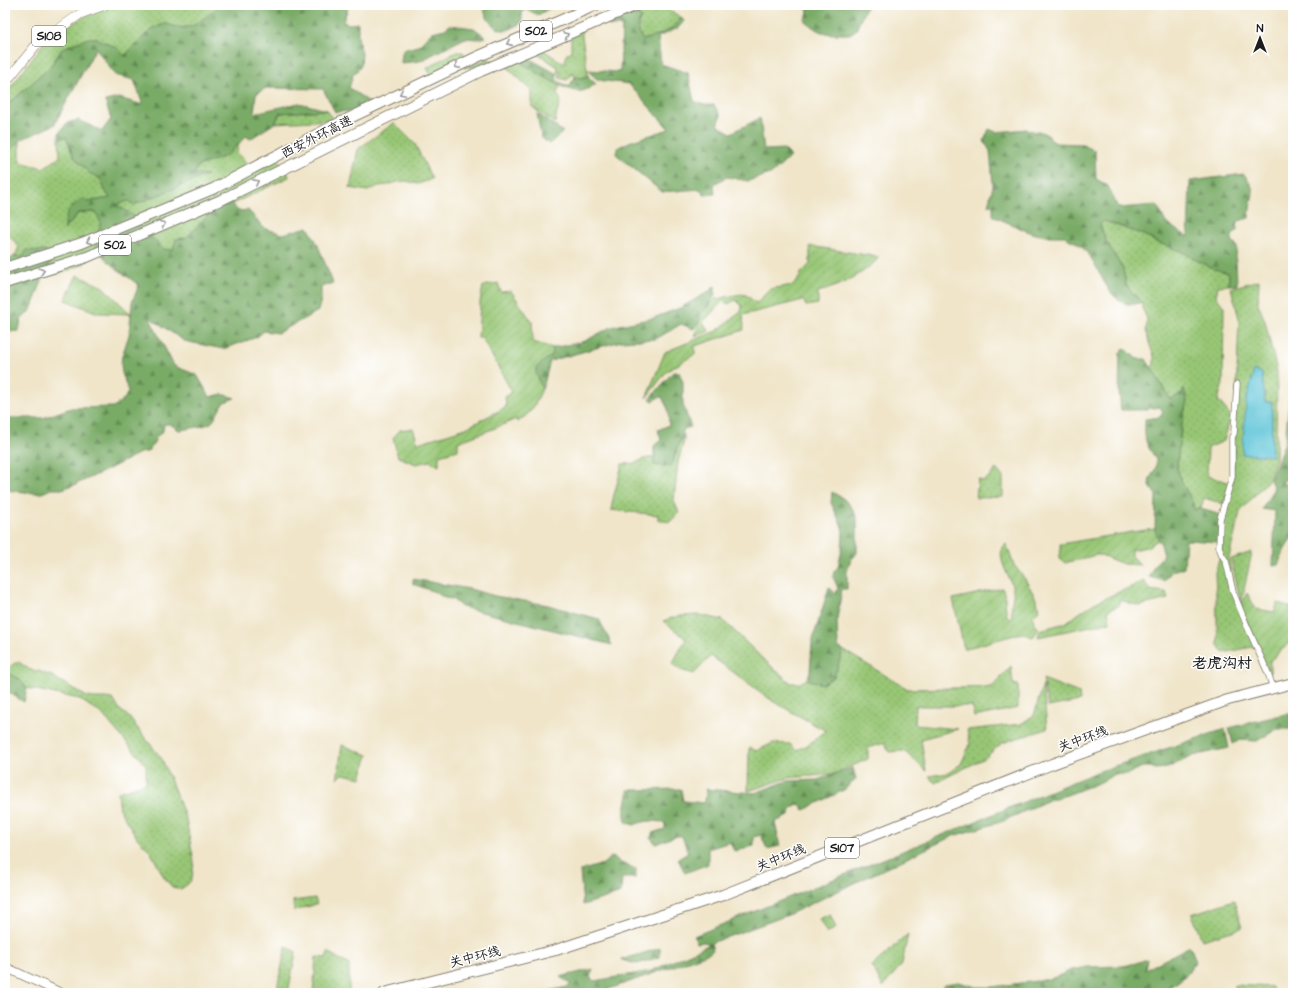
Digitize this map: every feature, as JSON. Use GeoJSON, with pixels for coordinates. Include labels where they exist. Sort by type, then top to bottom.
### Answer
{"type":"FeatureCollection","features":[{"type":"Feature","properties":{"kind":"highway","name":"西安外环高速"},"geometry":{"type":"LineString","coordinates":[[5,268],[82,243],[215,188],[333,126],[437,76],[596,5]]}},
{"type":"Feature","properties":{"kind":"highway","name":"西安外环高速"},"geometry":{"type":"LineString","coordinates":[[5,283],[87,257],[221,200],[340,139],[481,71],[637,5]]}},
{"type":"Feature","properties":{"kind":"highway","name":"关中环线"},"geometry":{"type":"LineString","coordinates":[[384,993],[556,950],[723,895],[1052,764],[1228,700],[1293,683]]}},
{"type":"Feature","properties":{"kind":"highway","name":"关中环线"},"geometry":{"type":"LineString","coordinates":[[406,993],[558,955],[725,900],[1054,769],[1230,705],[1293,689]]}},
{"type":"Feature","properties":{"kind":"main road","name":"S108"},"geometry":{"type":"LineString","coordinates":[[5,83],[36,45],[80,14],[105,5]]}},
{"type":"Feature","properties":{"kind":"street"},"geometry":{"type":"LineString","coordinates":[[1237,384],[1234,433],[1232,436],[1232,477],[1220,519],[1219,547],[1226,561],[1233,592],[1273,688]]}},
{"type":"Feature","properties":{"kind":"street"},"geometry":{"type":"LineString","coordinates":[[5,967],[61,993]]}},
{"type":"Feature","properties":{"kind":"green space"},"geometry":{"type":"Polygon","coordinates":[[[105,5],[220,5],[196,24],[184,27],[166,24],[140,41],[124,56],[117,48],[96,38],[89,38],[63,48],[49,68],[5,107],[5,95],[48,37],[105,5]]]}},
{"type":"Feature","properties":{"kind":"green space"},"geometry":{"type":"Polygon","coordinates":[[[220,5],[349,5],[343,22],[349,24],[358,23],[358,37],[362,53],[361,66],[353,75],[349,88],[379,110],[335,112],[323,89],[266,88],[256,94],[254,113],[299,103],[327,110],[280,113],[275,123],[250,139],[246,136],[228,155],[198,166],[194,174],[207,175],[134,205],[128,201],[116,205],[130,213],[140,223],[143,238],[153,238],[163,249],[173,250],[176,239],[186,238],[213,210],[236,202],[232,204],[238,211],[248,210],[264,228],[283,234],[308,227],[317,243],[333,283],[321,287],[321,299],[318,311],[278,333],[264,331],[257,337],[223,349],[184,341],[149,317],[174,366],[197,375],[210,397],[222,394],[235,398],[224,403],[214,420],[207,425],[179,430],[170,424],[164,424],[163,431],[156,437],[153,445],[147,452],[140,453],[74,485],[62,489],[51,489],[42,493],[5,490],[5,418],[43,418],[71,408],[114,407],[125,398],[128,391],[122,373],[121,364],[129,335],[132,302],[139,285],[115,268],[100,252],[97,247],[96,237],[100,222],[99,217],[95,212],[78,213],[70,223],[66,225],[65,230],[68,211],[83,198],[87,202],[110,198],[100,178],[89,173],[74,157],[66,137],[59,139],[59,133],[67,123],[78,120],[102,131],[111,119],[105,101],[119,98],[143,105],[134,80],[115,75],[96,48],[54,125],[20,140],[5,155],[5,107],[49,68],[63,48],[89,38],[96,38],[117,48],[125,56],[155,28],[166,24],[178,28],[190,27],[220,5]]]}},
{"type":"Feature","properties":{"kind":"green space"},"geometry":{"type":"Polygon","coordinates":[[[484,5],[555,5],[538,15],[528,10],[522,11],[522,22],[513,28],[503,30],[498,29],[491,23],[485,14],[484,5]]]}},
{"type":"Feature","properties":{"kind":"green space"},"geometry":{"type":"Polygon","coordinates":[[[660,5],[681,17],[670,29],[659,35],[643,40],[638,29],[638,24],[641,18],[637,13],[660,5]]]}},
{"type":"Feature","properties":{"kind":"green space"},"geometry":{"type":"Polygon","coordinates":[[[806,5],[867,5],[856,30],[850,34],[836,34],[820,31],[804,20],[808,13],[806,5]]]}},
{"type":"Feature","properties":{"kind":"green space"},"geometry":{"type":"Polygon","coordinates":[[[637,13],[641,18],[638,24],[638,29],[643,40],[659,35],[670,29],[681,17],[684,21],[678,28],[658,37],[661,64],[688,73],[694,101],[704,105],[714,105],[721,116],[717,125],[731,133],[760,118],[764,150],[784,149],[791,156],[773,173],[748,181],[727,177],[714,184],[715,194],[704,195],[701,189],[662,192],[616,154],[617,148],[629,142],[669,129],[629,84],[598,80],[587,70],[620,72],[622,26],[609,26],[609,19],[637,13]]]}},
{"type":"Feature","properties":{"kind":"green space"},"geometry":{"type":"Polygon","coordinates":[[[450,25],[474,28],[486,37],[478,39],[465,38],[420,61],[401,63],[404,49],[419,46],[432,32],[445,29],[450,25]]]}},
{"type":"Feature","properties":{"kind":"green space"},"geometry":{"type":"Polygon","coordinates":[[[581,29],[588,76],[581,78],[575,77],[573,73],[567,80],[559,78],[561,70],[557,74],[558,67],[534,51],[540,48],[565,64],[566,54],[571,52],[571,33],[581,29]]]}},
{"type":"Feature","properties":{"kind":"green space"},"geometry":{"type":"Polygon","coordinates":[[[534,51],[530,59],[557,74],[556,80],[569,87],[575,77],[581,78],[588,76],[596,84],[582,91],[567,89],[517,60],[534,51]]]}},
{"type":"Feature","properties":{"kind":"green space"},"geometry":{"type":"Polygon","coordinates":[[[455,52],[463,52],[470,66],[489,58],[495,68],[455,67],[433,79],[427,68],[455,52]]]}},
{"type":"Feature","properties":{"kind":"green space"},"geometry":{"type":"Polygon","coordinates":[[[517,60],[560,86],[557,93],[561,101],[555,123],[532,107],[532,91],[506,66],[517,60]]]}},
{"type":"Feature","properties":{"kind":"green space"},"geometry":{"type":"Polygon","coordinates":[[[327,110],[333,120],[275,123],[280,113],[327,110]]]}},
{"type":"Feature","properties":{"kind":"green space"},"geometry":{"type":"Polygon","coordinates":[[[537,113],[563,132],[549,144],[541,137],[537,113]]]}},
{"type":"Feature","properties":{"kind":"green space"},"geometry":{"type":"Polygon","coordinates":[[[394,123],[415,144],[432,179],[418,184],[406,181],[397,182],[378,186],[368,191],[350,188],[358,149],[394,123]]]}},
{"type":"Feature","properties":{"kind":"green space"},"geometry":{"type":"Polygon","coordinates":[[[989,129],[996,132],[1027,129],[1035,132],[1042,132],[1056,143],[1083,144],[1095,151],[1096,179],[1108,186],[1118,208],[1157,205],[1166,223],[1188,237],[1190,181],[1244,174],[1251,184],[1253,191],[1249,218],[1238,221],[1237,231],[1232,236],[1232,241],[1237,246],[1237,285],[1229,285],[1229,273],[1214,269],[1183,252],[1156,242],[1146,236],[1104,221],[1100,225],[1106,241],[1123,269],[1126,285],[1142,302],[1132,304],[1123,303],[1110,291],[1091,258],[1080,245],[1065,236],[1045,236],[1031,233],[993,216],[993,205],[988,205],[993,186],[990,151],[984,141],[989,129]]]}},
{"type":"Feature","properties":{"kind":"green space"},"geometry":{"type":"Polygon","coordinates":[[[66,137],[74,157],[89,173],[100,178],[110,198],[87,202],[66,225],[71,223],[78,213],[95,212],[101,219],[101,226],[96,236],[97,247],[84,264],[67,271],[45,277],[46,270],[24,257],[15,256],[19,247],[5,230],[5,155],[20,140],[20,162],[43,168],[60,157],[59,139],[66,137]]]}},
{"type":"Feature","properties":{"kind":"green space"},"geometry":{"type":"Polygon","coordinates":[[[239,143],[237,152],[250,167],[272,156],[285,165],[289,177],[236,202],[213,210],[173,250],[162,249],[152,238],[143,238],[116,204],[205,175],[194,175],[198,166],[228,155],[239,143]]]}},
{"type":"Feature","properties":{"kind":"green space"},"geometry":{"type":"Polygon","coordinates":[[[1104,221],[1146,236],[1156,242],[1183,252],[1192,258],[1214,268],[1229,273],[1229,285],[1218,286],[1216,296],[1224,307],[1223,384],[1218,400],[1231,416],[1224,441],[1208,448],[1207,476],[1231,483],[1224,504],[1204,498],[1201,508],[1194,510],[1193,503],[1183,485],[1177,468],[1179,444],[1187,401],[1184,389],[1182,394],[1170,399],[1151,368],[1154,364],[1154,356],[1146,330],[1147,319],[1142,308],[1142,302],[1126,285],[1123,269],[1106,241],[1100,224],[1104,221]]]}},
{"type":"Feature","properties":{"kind":"green space"},"geometry":{"type":"Polygon","coordinates":[[[810,246],[879,257],[867,269],[851,279],[834,287],[818,292],[818,304],[806,306],[803,300],[743,315],[744,330],[695,346],[695,354],[666,372],[646,398],[665,352],[716,331],[741,312],[742,306],[736,300],[728,304],[723,301],[703,322],[709,331],[695,337],[701,314],[715,299],[743,294],[757,303],[770,289],[793,285],[798,280],[801,273],[810,264],[810,246]]]}},
{"type":"Feature","properties":{"kind":"green space"},"geometry":{"type":"Polygon","coordinates":[[[26,250],[58,252],[46,270],[31,310],[21,320],[19,331],[5,332],[5,262],[15,256],[24,257],[26,250]]]}},
{"type":"Feature","properties":{"kind":"green space"},"geometry":{"type":"Polygon","coordinates":[[[77,275],[103,287],[131,314],[98,313],[65,300],[77,275]]]}},
{"type":"Feature","properties":{"kind":"green space"},"geometry":{"type":"Polygon","coordinates":[[[1259,280],[1258,304],[1265,321],[1277,371],[1276,459],[1269,479],[1240,512],[1229,558],[1233,593],[1257,646],[1223,653],[1218,645],[1215,572],[1221,554],[1225,505],[1233,479],[1239,318],[1231,288],[1259,280]]]}},
{"type":"Feature","properties":{"kind":"green space"},"geometry":{"type":"Polygon","coordinates":[[[498,283],[501,292],[511,291],[532,322],[533,342],[553,348],[552,356],[536,368],[536,373],[542,389],[535,404],[527,415],[517,422],[516,419],[458,442],[458,450],[439,455],[439,466],[430,461],[416,464],[398,457],[393,438],[400,430],[413,428],[418,443],[466,428],[506,407],[505,397],[512,392],[482,338],[478,338],[480,302],[483,286],[498,283]]]}},
{"type":"Feature","properties":{"kind":"green space"},"geometry":{"type":"Polygon","coordinates":[[[715,286],[715,295],[694,329],[681,324],[656,339],[621,341],[550,361],[542,389],[536,373],[536,368],[552,356],[553,348],[585,341],[611,327],[653,318],[680,308],[708,292],[715,286]]]}},
{"type":"Feature","properties":{"kind":"green space"},"geometry":{"type":"Polygon","coordinates":[[[1124,348],[1137,359],[1146,359],[1170,399],[1182,394],[1184,388],[1187,401],[1179,444],[1177,468],[1183,485],[1193,503],[1194,510],[1201,508],[1221,515],[1219,542],[1186,540],[1184,567],[1172,571],[1164,581],[1149,577],[1154,566],[1162,557],[1163,552],[1155,529],[1156,495],[1151,489],[1149,480],[1155,470],[1156,461],[1145,438],[1145,419],[1160,417],[1163,412],[1160,407],[1141,410],[1121,410],[1119,392],[1120,353],[1124,348]]]}},
{"type":"Feature","properties":{"kind":"green space"},"geometry":{"type":"Polygon","coordinates":[[[1292,367],[1293,478],[1281,482],[1293,487],[1293,536],[1278,565],[1273,566],[1275,511],[1262,509],[1274,488],[1270,480],[1285,442],[1292,367]]]}},
{"type":"Feature","properties":{"kind":"green space"},"geometry":{"type":"Polygon","coordinates":[[[673,372],[679,372],[683,382],[683,405],[691,427],[684,429],[671,467],[654,465],[654,446],[661,440],[658,430],[669,425],[668,409],[662,397],[657,398],[654,401],[650,399],[673,372]]]}},
{"type":"Feature","properties":{"kind":"green space"},"geometry":{"type":"Polygon","coordinates":[[[684,434],[684,441],[678,462],[674,500],[679,513],[670,522],[658,520],[658,515],[611,510],[622,464],[636,463],[643,459],[654,457],[654,465],[681,440],[684,434]]]}},
{"type":"Feature","properties":{"kind":"green space"},"geometry":{"type":"Polygon","coordinates":[[[996,469],[1003,477],[1003,497],[976,498],[978,479],[983,481],[996,469]]]}},
{"type":"Feature","properties":{"kind":"green space"},"geometry":{"type":"Polygon","coordinates":[[[832,492],[844,499],[852,508],[857,518],[857,553],[851,560],[847,571],[847,589],[842,589],[837,619],[838,647],[843,650],[834,677],[822,684],[807,679],[810,672],[812,642],[829,587],[836,594],[838,588],[833,577],[834,571],[838,567],[842,549],[843,532],[841,524],[831,503],[832,492]]]}},
{"type":"Feature","properties":{"kind":"green space"},"geometry":{"type":"Polygon","coordinates":[[[1155,529],[1158,540],[1147,547],[1131,550],[1131,555],[1141,565],[1123,564],[1101,555],[1065,563],[1060,559],[1060,544],[1155,529]]]}},
{"type":"Feature","properties":{"kind":"green space"},"geometry":{"type":"Polygon","coordinates":[[[1006,544],[1014,565],[1025,579],[1037,600],[1039,610],[1033,616],[1034,623],[1039,629],[1033,637],[1022,633],[964,649],[953,599],[1002,588],[1009,619],[1012,615],[1013,590],[1003,564],[1001,553],[1002,548],[1006,544]]]}},
{"type":"Feature","properties":{"kind":"green space"},"geometry":{"type":"Polygon","coordinates":[[[1252,552],[1241,604],[1231,559],[1252,552]]]}},
{"type":"Feature","properties":{"kind":"green space"},"geometry":{"type":"Polygon","coordinates":[[[413,579],[548,605],[599,619],[612,645],[462,607],[452,599],[445,598],[435,592],[413,584],[413,579]]]}},
{"type":"Feature","properties":{"kind":"green space"},"geometry":{"type":"Polygon","coordinates":[[[1144,581],[1150,590],[1166,592],[1168,599],[1139,606],[1120,600],[1119,606],[1108,610],[1110,622],[1038,637],[1040,630],[1065,623],[1094,603],[1144,581]]]}},
{"type":"Feature","properties":{"kind":"green space"},"geometry":{"type":"Polygon","coordinates":[[[1247,593],[1256,609],[1274,612],[1278,603],[1293,607],[1293,639],[1270,661],[1270,674],[1241,607],[1247,593]]]}},
{"type":"Feature","properties":{"kind":"green space"},"geometry":{"type":"Polygon","coordinates":[[[700,615],[723,620],[763,659],[791,683],[800,683],[807,679],[822,684],[834,677],[843,650],[908,689],[992,687],[1011,666],[1013,684],[1018,685],[1018,708],[974,717],[972,706],[916,706],[915,725],[958,729],[921,739],[926,771],[904,751],[889,752],[885,743],[868,748],[868,759],[834,774],[788,778],[748,791],[750,747],[756,751],[773,743],[790,744],[796,750],[806,746],[826,731],[774,702],[711,656],[694,674],[683,671],[672,664],[686,639],[663,621],[678,616],[700,615]]]}},
{"type":"Feature","properties":{"kind":"green space"},"geometry":{"type":"Polygon","coordinates":[[[19,662],[30,670],[39,671],[52,676],[87,697],[113,699],[119,709],[128,716],[162,759],[186,819],[194,862],[192,879],[188,884],[181,889],[172,887],[164,877],[150,851],[138,839],[120,811],[118,792],[146,783],[146,765],[102,714],[79,699],[27,688],[19,679],[6,671],[13,664],[19,662]]]}},
{"type":"Feature","properties":{"kind":"green space"},"geometry":{"type":"Polygon","coordinates":[[[5,671],[19,679],[27,688],[24,702],[5,690],[5,671]]]}},
{"type":"Feature","properties":{"kind":"green space"},"geometry":{"type":"Polygon","coordinates":[[[1043,679],[1079,693],[1080,701],[1048,707],[1043,679]]]}},
{"type":"Feature","properties":{"kind":"green space"},"geometry":{"type":"Polygon","coordinates":[[[1043,685],[1047,729],[1002,743],[985,758],[935,783],[929,776],[948,773],[961,764],[970,744],[967,730],[1021,724],[1034,715],[1043,685]]]}},
{"type":"Feature","properties":{"kind":"green space"},"geometry":{"type":"Polygon","coordinates":[[[1293,712],[1293,729],[1277,729],[1257,741],[1239,740],[1233,744],[1229,728],[1293,712]]]}},
{"type":"Feature","properties":{"kind":"green space"},"geometry":{"type":"Polygon","coordinates":[[[1225,729],[1229,748],[1193,756],[1167,768],[1155,769],[1151,767],[1142,767],[1128,774],[1115,774],[1101,782],[1067,795],[1051,799],[1001,822],[953,836],[788,915],[711,943],[713,950],[705,955],[598,993],[538,993],[567,987],[571,984],[560,977],[593,969],[590,977],[594,981],[651,971],[710,944],[704,942],[697,943],[694,936],[1097,772],[1225,729]]]}},
{"type":"Feature","properties":{"kind":"green space"},"geometry":{"type":"Polygon","coordinates":[[[342,745],[368,755],[361,778],[343,774],[337,780],[342,745]]]}},
{"type":"Feature","properties":{"kind":"green space"},"geometry":{"type":"Polygon","coordinates":[[[853,768],[856,779],[844,790],[804,810],[800,804],[790,809],[789,816],[775,822],[780,846],[767,849],[761,835],[754,837],[754,846],[734,851],[730,842],[708,849],[708,864],[685,873],[678,859],[688,853],[682,836],[672,837],[656,844],[651,838],[652,833],[665,829],[665,824],[658,821],[650,821],[634,825],[627,823],[625,819],[628,790],[681,789],[683,801],[705,803],[706,789],[755,793],[787,781],[817,780],[853,768]]]}},
{"type":"Feature","properties":{"kind":"green space"},"geometry":{"type":"Polygon","coordinates":[[[611,857],[636,869],[636,878],[622,878],[621,893],[583,905],[580,871],[603,864],[611,857]]]}},
{"type":"Feature","properties":{"kind":"green space"},"geometry":{"type":"Polygon","coordinates":[[[315,898],[317,904],[294,911],[293,901],[315,898]]]}},
{"type":"Feature","properties":{"kind":"green space"},"geometry":{"type":"Polygon","coordinates":[[[1234,900],[1242,928],[1202,940],[1192,914],[1234,900]]]}},
{"type":"Feature","properties":{"kind":"green space"},"geometry":{"type":"Polygon","coordinates":[[[830,914],[836,928],[827,933],[819,919],[830,914]]]}},
{"type":"Feature","properties":{"kind":"green space"},"geometry":{"type":"Polygon","coordinates":[[[908,934],[902,964],[883,987],[872,966],[908,934]]]}},
{"type":"Feature","properties":{"kind":"green space"},"geometry":{"type":"Polygon","coordinates":[[[286,946],[296,952],[288,993],[276,993],[286,946]]]}},
{"type":"Feature","properties":{"kind":"green space"},"geometry":{"type":"Polygon","coordinates":[[[1190,946],[1196,961],[1180,980],[1159,993],[938,993],[945,984],[958,982],[977,987],[992,987],[1044,980],[1056,977],[1071,970],[1087,967],[1122,966],[1147,959],[1145,970],[1190,946]]]}},
{"type":"Feature","properties":{"kind":"green space"},"geometry":{"type":"Polygon","coordinates":[[[660,948],[660,957],[637,964],[621,960],[660,948]]]}},
{"type":"Feature","properties":{"kind":"green space"},"geometry":{"type":"Polygon","coordinates":[[[328,952],[349,965],[349,993],[313,993],[316,957],[326,958],[328,952]]]}},
{"type":"Feature","properties":{"kind":"green space"},"geometry":{"type":"Polygon","coordinates":[[[1235,985],[1272,987],[1274,993],[1235,993],[1235,985]]]}},
{"type":"Feature","properties":{"kind":"water"},"geometry":{"type":"Polygon","coordinates":[[[1254,370],[1262,373],[1265,402],[1272,402],[1272,456],[1242,454],[1246,402],[1254,370]]]}},
{"type":"Feature","properties":{"kind":"district","name":"老虎沟村"},"geometry":{"type":"Point","coordinates":[1222,663]}}]}
